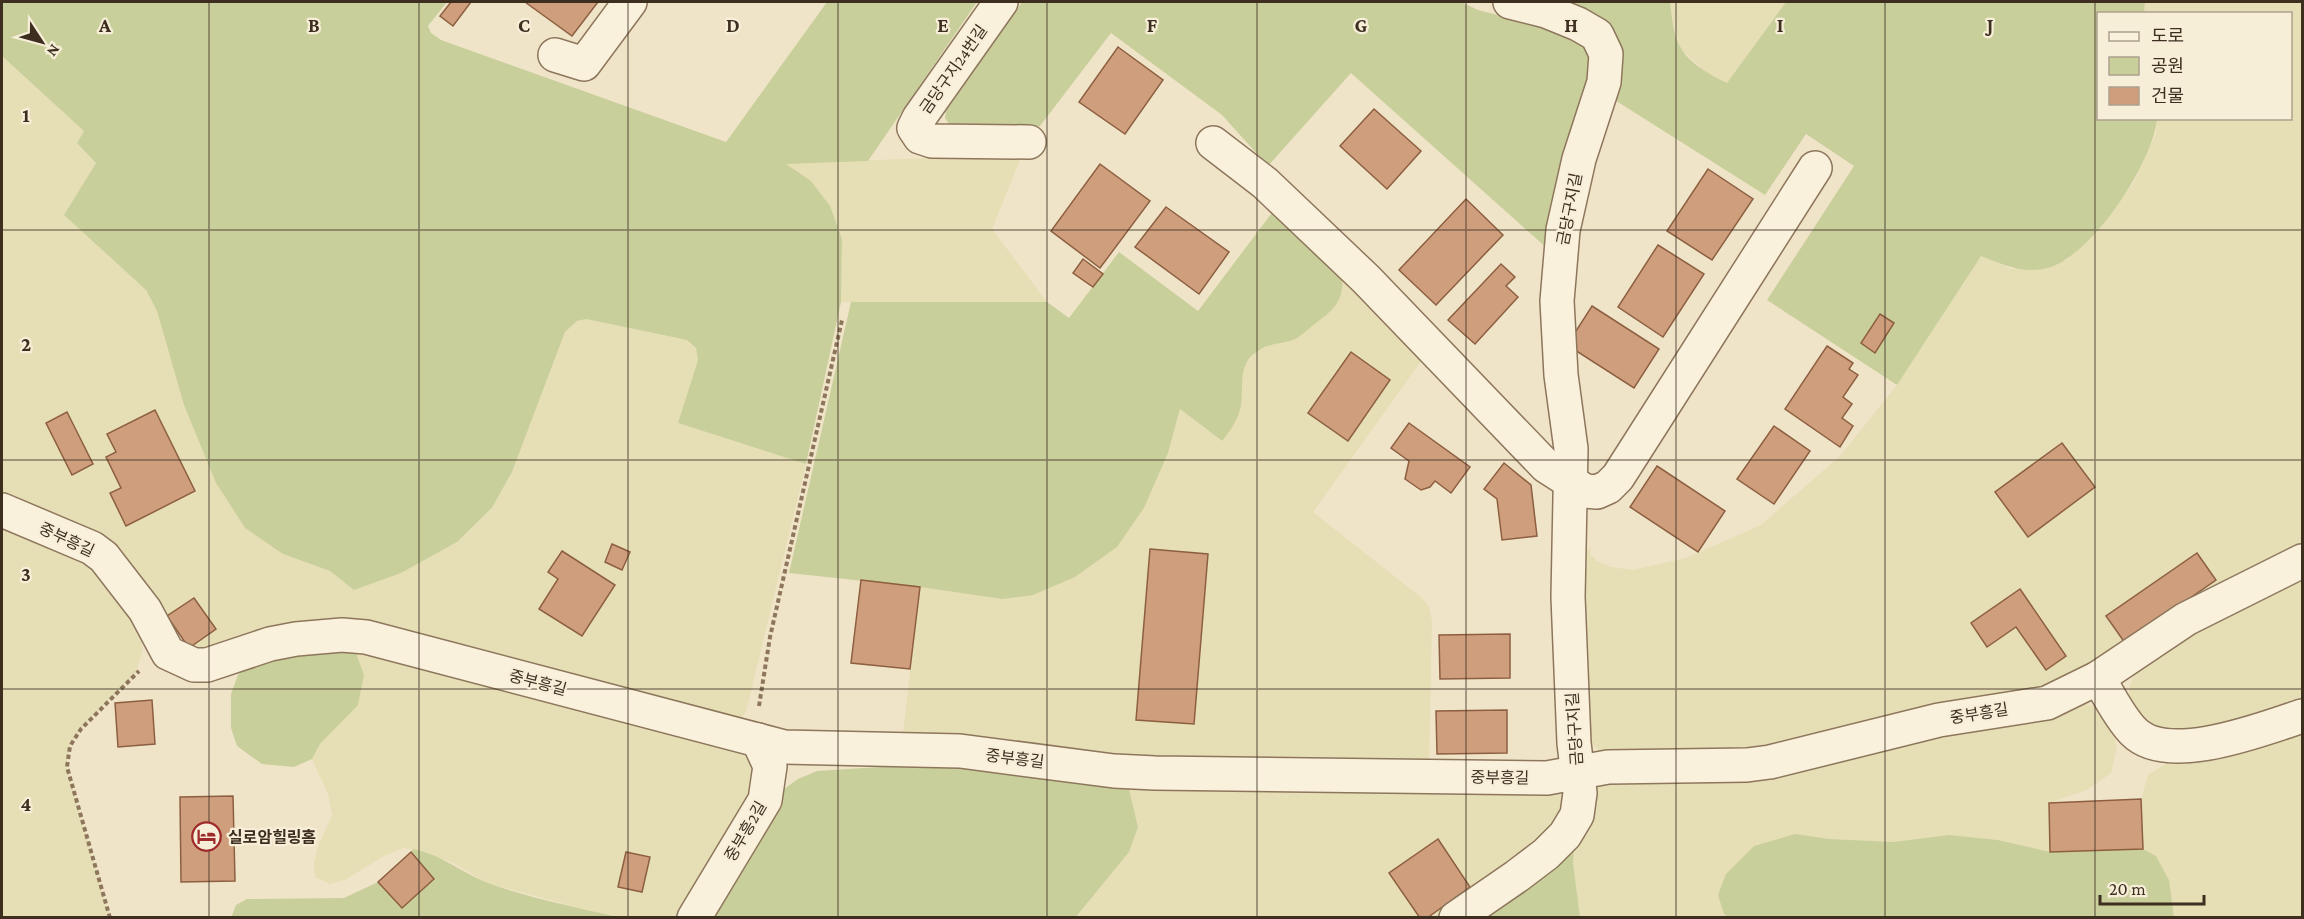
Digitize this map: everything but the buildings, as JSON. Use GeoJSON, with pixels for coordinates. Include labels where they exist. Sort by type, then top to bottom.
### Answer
{"type":"FeatureCollection","features":[{"type":"Feature","properties":{"kind":"street"},"geometry":{"type":"LineString","coordinates":[[555,55],[584,64],[630,2]]}},
{"type":"Feature","properties":{"kind":"street","name":"금당구지24번길"},"geometry":{"type":"LineString","coordinates":[[1001,2],[914,128],[920,137],[932,141],[1029,142]]}},
{"type":"Feature","properties":{"kind":"street","name":"금당구지길"},"geometry":{"type":"LineString","coordinates":[[1456,918],[1546,854],[1564,835],[1577,815],[1581,793],[1574,743],[1568,597],[1571,448],[1561,375],[1557,301],[1563,230],[1579,159],[1604,82],[1606,54],[1597,35],[1578,24],[1546,11],[1510,2]]}},
{"type":"Feature","properties":{"kind":"street"},"geometry":{"type":"LineString","coordinates":[[1213,143],[1266,183],[1366,279],[1546,466],[1585,491],[1597,492],[1608,487],[1618,477],[1815,168]]}},
{"type":"Feature","properties":{"kind":"street","name":"중부흥길"},"geometry":{"type":"LineString","coordinates":[[2,510],[92,548],[104,557],[145,610],[168,653],[194,665],[207,665],[270,644],[342,635],[366,638],[784,747],[960,751],[1114,771],[1155,773],[1547,778],[1608,767],[1747,765],[1770,762],[1939,720],[2047,703],[2098,678],[2186,619],[2302,561]]}},
{"type":"Feature","properties":{"kind":"street"},"geometry":{"type":"LineString","coordinates":[[2098,678],[2121,716],[2135,733],[2150,743],[2171,746],[2227,740],[2302,716]]}},
{"type":"Feature","properties":{"kind":"street","name":"중부흥2길"},"geometry":{"type":"LineString","coordinates":[[694,918],[765,800],[770,766],[758,740]]}},
{"type":"Feature","properties":{"kind":"path"},"geometry":{"type":"LineString","coordinates":[[758,740],[762,682],[770,637],[842,320]]}},
{"type":"Feature","properties":{"kind":"path"},"geometry":{"type":"LineString","coordinates":[[110,918],[67,767],[70,746],[81,729],[135,674],[168,653]]}},
{"type":"Feature","properties":{"kind":"shaded area"},"geometry":{"type":"Polygon","coordinates":[[[1670,2],[1786,2],[1727,83],[1707,73],[1681,49],[1674,27],[1670,2]]]}},
{"type":"Feature","properties":{"kind":"shaded area"},"geometry":{"type":"Polygon","coordinates":[[[2145,2],[2302,2],[2302,547],[2050,692],[1748,753],[1601,752],[1592,743],[1585,729],[1581,561],[1591,546],[1590,554],[1597,561],[1611,567],[1633,570],[1686,558],[1761,525],[1840,456],[1897,385],[1981,255],[2011,269],[2067,260],[2104,223],[2134,182],[2156,133],[2157,120],[2292,120],[2292,12],[2144,12],[2145,2]]]}},
{"type":"Feature","properties":{"kind":"shaded area"},"geometry":{"type":"Polygon","coordinates":[[[2,56],[85,131],[77,143],[96,163],[64,215],[146,290],[157,311],[184,405],[216,483],[245,528],[283,554],[330,571],[354,590],[401,573],[457,542],[492,509],[512,472],[565,332],[577,321],[586,319],[687,340],[696,348],[698,360],[678,423],[806,464],[746,712],[738,721],[354,625],[218,650],[189,648],[167,616],[2,498],[2,56]]]}},
{"type":"Feature","properties":{"kind":"shaded area"},"geometry":{"type":"Polygon","coordinates":[[[1022,155],[992,229],[1047,302],[841,302],[842,239],[785,163],[1022,155]]]}},
{"type":"Feature","properties":{"kind":"shaded area"},"geometry":{"type":"Polygon","coordinates":[[[1342,275],[1422,360],[1313,512],[1422,598],[1429,607],[1432,621],[1429,764],[1126,761],[903,733],[920,587],[1002,599],[1075,577],[1117,547],[1144,508],[1168,453],[1180,409],[1221,441],[1241,405],[1241,382],[1245,365],[1257,351],[1275,343],[1295,339],[1342,275]]]}},
{"type":"Feature","properties":{"kind":"shaded area"},"geometry":{"type":"Polygon","coordinates":[[[2,522],[75,553],[108,582],[140,632],[143,649],[135,674],[81,729],[70,746],[67,767],[110,917],[2,917],[2,522]]]}},
{"type":"Feature","properties":{"kind":"shaded area"},"geometry":{"type":"Polygon","coordinates":[[[2302,571],[2302,707],[2214,735],[2148,730],[2130,703],[2129,688],[2135,673],[2155,657],[2243,601],[2302,571]]]}},
{"type":"Feature","properties":{"kind":"shaded area"},"geometry":{"type":"Polygon","coordinates":[[[353,645],[738,746],[752,756],[758,783],[679,917],[617,918],[487,883],[453,863],[423,851],[404,848],[384,856],[347,879],[330,884],[315,877],[314,864],[318,846],[332,815],[328,794],[312,759],[320,744],[358,705],[353,645]]]}},
{"type":"Feature","properties":{"kind":"shaded area"},"geometry":{"type":"Polygon","coordinates":[[[2081,703],[2098,707],[2111,724],[2117,748],[2111,773],[2087,790],[2049,803],[2050,852],[1998,840],[1949,835],[1893,842],[1830,839],[1795,834],[1724,914],[1728,917],[1580,918],[1573,863],[1574,846],[1593,793],[1601,783],[2081,703]]]}},
{"type":"Feature","properties":{"kind":"shaded area"},"geometry":{"type":"Polygon","coordinates":[[[2302,726],[2302,917],[2174,917],[2169,880],[2156,856],[2143,849],[2141,799],[2148,775],[2180,755],[2302,726]]]}},
{"type":"Feature","properties":{"kind":"shaded area"},"geometry":{"type":"Polygon","coordinates":[[[1128,785],[1554,789],[1563,796],[1567,807],[1551,834],[1440,917],[1076,918],[1129,852],[1138,827],[1128,785]]]}},
{"type":"Feature","properties":{"kind":"green space"},"geometry":{"type":"Polygon","coordinates":[[[2,2],[447,2],[428,26],[431,33],[441,40],[726,142],[827,2],[977,2],[868,161],[786,164],[811,181],[830,206],[842,239],[841,302],[806,464],[678,423],[698,360],[696,348],[687,340],[586,319],[577,321],[565,332],[512,472],[492,508],[457,542],[401,573],[354,590],[330,571],[283,554],[245,528],[216,483],[184,405],[157,311],[146,290],[64,215],[96,163],[77,143],[84,131],[2,56],[2,2]]]}},
{"type":"Feature","properties":{"kind":"green space"},"geometry":{"type":"Polygon","coordinates":[[[1022,2],[1461,2],[1478,10],[1575,34],[1585,41],[1593,59],[1549,250],[1351,73],[1268,166],[1222,115],[1111,33],[1040,126],[1032,129],[949,124],[945,118],[946,111],[1022,2]]]}},
{"type":"Feature","properties":{"kind":"green space"},"geometry":{"type":"Polygon","coordinates":[[[1534,2],[1670,2],[1676,37],[1685,54],[1701,68],[1727,83],[1786,2],[2145,2],[2144,12],[2097,12],[2097,120],[2157,120],[2153,138],[2131,184],[2116,208],[2080,249],[2061,262],[2035,270],[2003,265],[1981,256],[1897,385],[1767,300],[1854,166],[1806,134],[1765,195],[1610,97],[1619,58],[1534,2]]]}},
{"type":"Feature","properties":{"kind":"green space"},"geometry":{"type":"Polygon","coordinates":[[[1274,210],[1342,274],[1339,299],[1331,311],[1298,337],[1266,346],[1251,356],[1244,369],[1238,415],[1222,441],[1180,409],[1168,453],[1144,508],[1117,547],[1075,577],[1033,595],[1002,599],[920,587],[789,573],[851,302],[1047,302],[1069,318],[1119,252],[1198,311],[1274,210]]]}},
{"type":"Feature","properties":{"kind":"green space"},"geometry":{"type":"Polygon","coordinates":[[[353,645],[364,675],[358,705],[320,744],[312,759],[294,767],[262,764],[237,746],[231,728],[231,694],[238,675],[253,661],[353,645]]]}},
{"type":"Feature","properties":{"kind":"green space"},"geometry":{"type":"Polygon","coordinates":[[[910,765],[975,768],[1128,785],[1138,827],[1129,852],[1076,917],[712,918],[784,789],[798,779],[817,771],[910,765]]]}},
{"type":"Feature","properties":{"kind":"green space"},"geometry":{"type":"Polygon","coordinates":[[[1795,834],[1830,839],[1893,842],[1949,835],[1998,840],[2050,852],[2143,849],[2156,856],[2169,880],[2174,917],[1728,917],[1724,914],[1718,895],[1726,874],[1754,846],[1795,834]]]}},
{"type":"Feature","properties":{"kind":"green space"},"geometry":{"type":"Polygon","coordinates":[[[1574,846],[1573,863],[1580,917],[1471,918],[1574,846]]]}},
{"type":"Feature","properties":{"kind":"green space"},"geometry":{"type":"Polygon","coordinates":[[[413,849],[433,855],[478,879],[503,888],[617,917],[231,918],[236,905],[247,899],[344,898],[378,882],[402,908],[434,879],[411,852],[413,849]]]}},
{"type":"Feature","properties":{"kind":"place","name":"실로암힐링홈"},"geometry":{"type":"Point","coordinates":[207,837]}}]}
